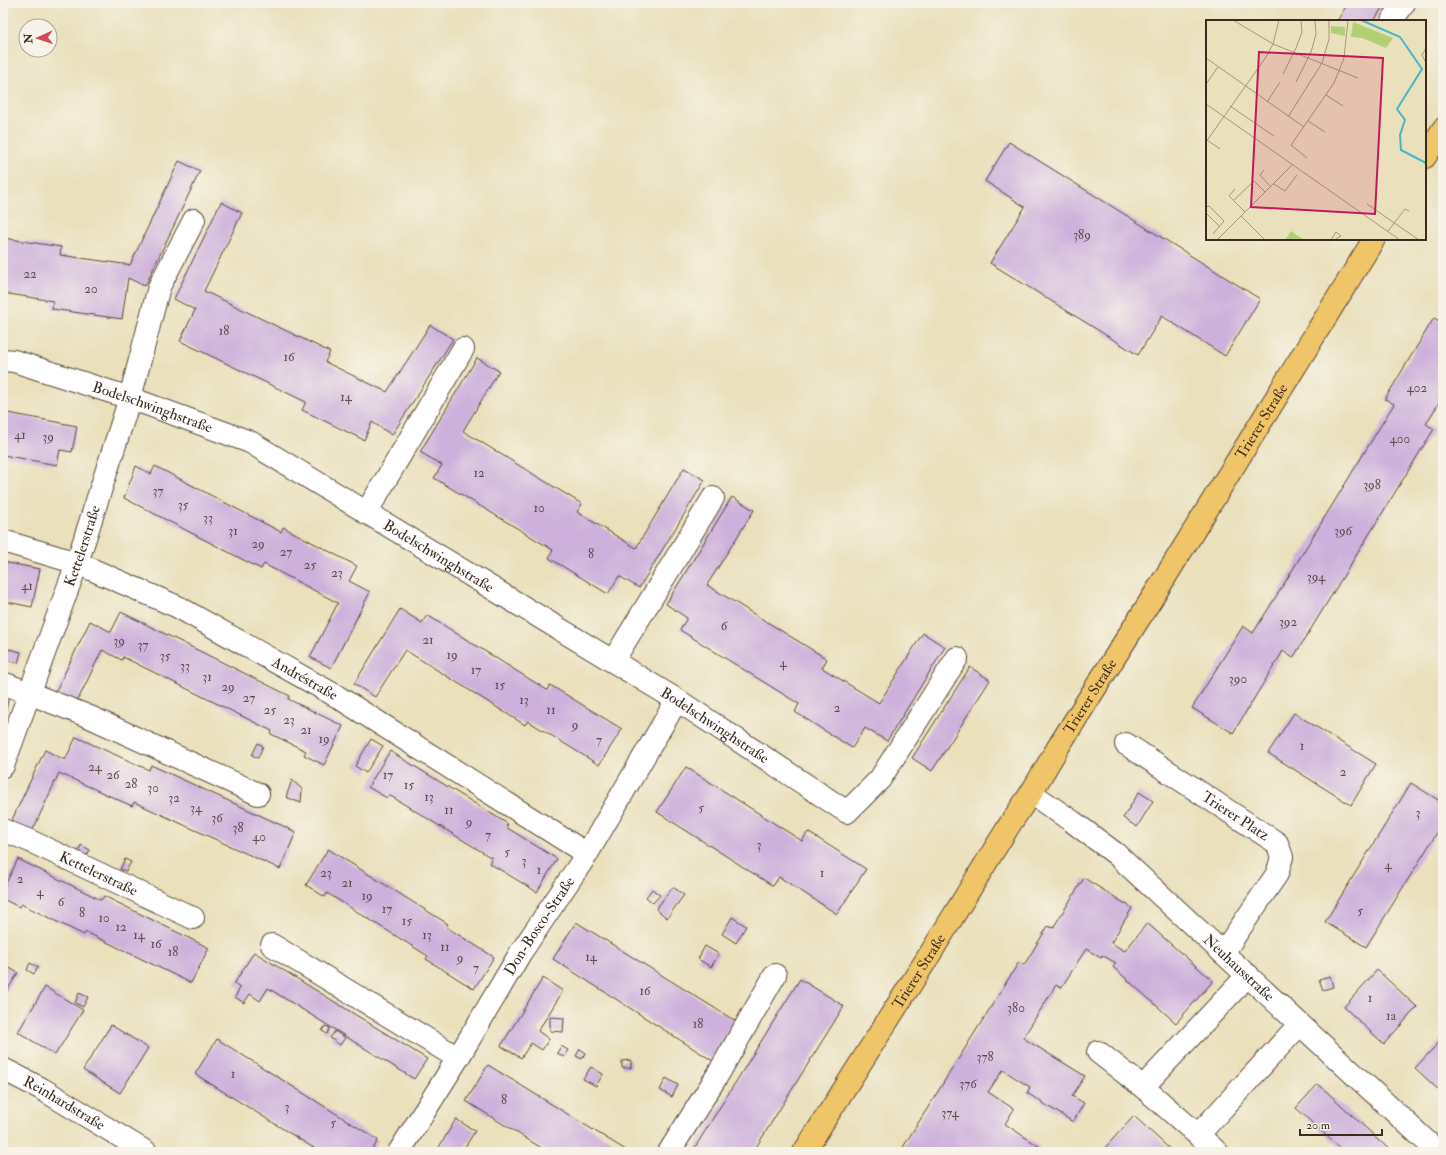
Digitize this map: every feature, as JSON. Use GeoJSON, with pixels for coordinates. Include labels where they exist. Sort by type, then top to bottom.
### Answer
{"type":"FeatureCollection","features":[{"type":"Feature","properties":{"kind":"main road"},"geometry":{"type":"LineString","coordinates":[[1426,155],[1443,128]]}},
{"type":"Feature","properties":{"kind":"main road","name":"Trierer Straße"},"geometry":{"type":"LineString","coordinates":[[804,1152],[930,954],[986,861],[1031,793],[1373,240]]}},
{"type":"Feature","properties":{"kind":"street"},"geometry":{"type":"LineString","coordinates":[[1393,20],[1404,3]]}},
{"type":"Feature","properties":{"kind":"street","name":"Kettelerstraße"},"geometry":{"type":"LineString","coordinates":[[3,766],[77,563],[130,398],[159,287],[194,220]]}},
{"type":"Feature","properties":{"kind":"street"},"geometry":{"type":"LineString","coordinates":[[366,512],[463,349]]}},
{"type":"Feature","properties":{"kind":"street","name":"Bodelschwinghstraße"},"geometry":{"type":"LineString","coordinates":[[3,360],[14,362],[130,398],[250,442],[677,700],[847,812],[880,779],[958,658]]}},
{"type":"Feature","properties":{"kind":"street"},"geometry":{"type":"LineString","coordinates":[[613,661],[713,498]]}},
{"type":"Feature","properties":{"kind":"street","name":"Andréstraße"},"geometry":{"type":"LineString","coordinates":[[3,541],[77,563],[178,607],[338,696],[587,854]]}},
{"type":"Feature","properties":{"kind":"street"},"geometry":{"type":"LineString","coordinates":[[3,683],[90,717],[258,794]]}},
{"type":"Feature","properties":{"kind":"street","name":"Don-Bosco-Straße"},"geometry":{"type":"LineString","coordinates":[[399,1152],[458,1058],[521,952],[587,854],[677,700]]}},
{"type":"Feature","properties":{"kind":"street","name":"Trierer Platz"},"geometry":{"type":"LineString","coordinates":[[1126,744],[1277,843],[1282,857],[1277,874],[1223,953]]}},
{"type":"Feature","properties":{"kind":"street","name":"Neuhausstraße"},"geometry":{"type":"LineString","coordinates":[[1031,793],[1074,822],[1116,854],[1299,1025],[1438,1152]]}},
{"type":"Feature","properties":{"kind":"street","name":"Kettelerstraße"},"geometry":{"type":"LineString","coordinates":[[3,830],[30,841],[193,918]]}},
{"type":"Feature","properties":{"kind":"street"},"geometry":{"type":"LineString","coordinates":[[272,945],[458,1058]]}},
{"type":"Feature","properties":{"kind":"street"},"geometry":{"type":"LineString","coordinates":[[669,1152],[717,1076],[775,975]]}},
{"type":"Feature","properties":{"kind":"street"},"geometry":{"type":"LineString","coordinates":[[1143,1088],[1248,976]]}},
{"type":"Feature","properties":{"kind":"street"},"geometry":{"type":"LineString","coordinates":[[1198,1135],[1299,1025]]}},
{"type":"Feature","properties":{"kind":"street"},"geometry":{"type":"LineString","coordinates":[[1098,1052],[1143,1088],[1217,1152]]}},
{"type":"Feature","properties":{"kind":"street","name":"Reinhardstraße"},"geometry":{"type":"LineString","coordinates":[[3,1069],[42,1089],[146,1152]]}},
{"type":"Feature","properties":{"kind":"building"},"geometry":{"type":"Polygon","coordinates":[[[1348,3],[1385,3],[1375,20],[1338,20],[1348,3]]]}},
{"type":"Feature","properties":{"kind":"building"},"geometry":{"type":"Polygon","coordinates":[[[1009,142],[1260,299],[1225,356],[1162,316],[1138,355],[990,263],[1025,207],[985,181],[1009,142]]]}},
{"type":"Feature","properties":{"kind":"building"},"geometry":{"type":"Polygon","coordinates":[[[179,161],[200,171],[145,286],[128,278],[122,319],[52,309],[53,301],[3,293],[3,238],[61,247],[60,255],[130,265],[179,161]]]}},
{"type":"Feature","properties":{"kind":"building"},"geometry":{"type":"Polygon","coordinates":[[[221,202],[242,213],[204,291],[330,352],[325,362],[387,392],[430,325],[453,339],[392,435],[372,422],[364,440],[302,410],[306,402],[180,341],[195,310],[174,299],[221,202]]]}},
{"type":"Feature","properties":{"kind":"building"},"geometry":{"type":"Polygon","coordinates":[[[1434,318],[1443,323],[1443,396],[1426,424],[1434,429],[1293,658],[1283,651],[1233,733],[1192,708],[1243,626],[1253,633],[1282,587],[1394,404],[1385,399],[1434,318]]]}},
{"type":"Feature","properties":{"kind":"building"},"geometry":{"type":"Polygon","coordinates":[[[477,358],[499,371],[463,431],[582,504],[577,512],[636,548],[684,468],[705,480],[639,588],[619,576],[608,594],[549,558],[553,550],[434,478],[442,465],[420,452],[477,358]]]}},
{"type":"Feature","properties":{"kind":"building"},"geometry":{"type":"Polygon","coordinates":[[[3,412],[77,426],[72,452],[60,450],[57,465],[3,455],[3,412]]]}},
{"type":"Feature","properties":{"kind":"building"},"geometry":{"type":"Polygon","coordinates":[[[136,466],[151,474],[155,466],[281,532],[283,527],[357,566],[349,581],[370,592],[331,668],[310,657],[338,603],[264,564],[261,569],[124,498],[136,466]]]}},
{"type":"Feature","properties":{"kind":"building"},"geometry":{"type":"Polygon","coordinates":[[[732,497],[754,510],[707,585],[827,659],[822,668],[879,703],[923,633],[945,647],[887,741],[865,728],[852,748],[795,712],[799,704],[680,630],[687,618],[666,604],[732,497]]]}},
{"type":"Feature","properties":{"kind":"building"},"geometry":{"type":"Polygon","coordinates":[[[3,562],[40,569],[32,607],[3,601],[3,562]]]}},
{"type":"Feature","properties":{"kind":"building"},"geometry":{"type":"Polygon","coordinates":[[[400,609],[422,623],[427,615],[547,690],[550,685],[622,729],[599,765],[528,721],[525,725],[405,650],[375,697],[354,684],[400,609]]]}},
{"type":"Feature","properties":{"kind":"building"},"geometry":{"type":"Polygon","coordinates":[[[121,612],[290,696],[288,699],[343,726],[324,765],[304,755],[306,751],[271,734],[272,731],[123,657],[122,660],[102,650],[76,704],[55,693],[90,621],[111,632],[121,612]]]}},
{"type":"Feature","properties":{"kind":"building"},"geometry":{"type":"Polygon","coordinates":[[[9,649],[21,652],[18,663],[6,660],[9,649]]]}},
{"type":"Feature","properties":{"kind":"building"},"geometry":{"type":"Polygon","coordinates":[[[970,667],[990,680],[932,771],[912,758],[970,667]]]}},
{"type":"Feature","properties":{"kind":"building"},"geometry":{"type":"Polygon","coordinates":[[[3,695],[9,696],[4,719],[3,719],[3,695]]]}},
{"type":"Feature","properties":{"kind":"building"},"geometry":{"type":"Polygon","coordinates":[[[1294,713],[1376,764],[1351,805],[1268,753],[1294,713]]]}},
{"type":"Feature","properties":{"kind":"building"},"geometry":{"type":"Polygon","coordinates":[[[76,737],[149,770],[151,765],[296,832],[280,869],[134,802],[132,806],[59,773],[31,834],[10,824],[45,750],[65,760],[76,737]]]}},
{"type":"Feature","properties":{"kind":"building"},"geometry":{"type":"Polygon","coordinates":[[[371,739],[383,746],[366,773],[355,766],[371,739]]]}},
{"type":"Feature","properties":{"kind":"building"},"geometry":{"type":"Polygon","coordinates":[[[258,743],[263,746],[258,758],[252,755],[258,743]]]}},
{"type":"Feature","properties":{"kind":"building"},"geometry":{"type":"Polygon","coordinates":[[[390,751],[508,824],[506,827],[557,859],[537,892],[489,863],[492,858],[389,795],[387,798],[368,787],[390,751]]]}},
{"type":"Feature","properties":{"kind":"building"},"geometry":{"type":"Polygon","coordinates":[[[686,767],[802,841],[808,832],[866,869],[837,914],[779,877],[773,886],[657,812],[686,767]]]}},
{"type":"Feature","properties":{"kind":"building"},"geometry":{"type":"Polygon","coordinates":[[[292,780],[302,789],[301,803],[286,797],[292,780]]]}},
{"type":"Feature","properties":{"kind":"building"},"geometry":{"type":"Polygon","coordinates":[[[1411,783],[1443,803],[1443,823],[1366,947],[1325,922],[1411,783]]]}},
{"type":"Feature","properties":{"kind":"building"},"geometry":{"type":"Polygon","coordinates":[[[1139,792],[1153,801],[1137,827],[1123,818],[1139,792]]]}},
{"type":"Feature","properties":{"kind":"building"},"geometry":{"type":"Polygon","coordinates":[[[81,845],[90,850],[86,857],[78,852],[81,845]]]}},
{"type":"Feature","properties":{"kind":"building"},"geometry":{"type":"Polygon","coordinates":[[[328,849],[448,924],[446,927],[494,957],[474,989],[426,959],[428,956],[327,893],[325,897],[306,885],[328,849]]]}},
{"type":"Feature","properties":{"kind":"building"},"geometry":{"type":"Polygon","coordinates":[[[18,859],[101,900],[104,896],[209,948],[191,983],[86,932],[84,935],[21,904],[19,907],[3,899],[3,889],[18,859]]]}},
{"type":"Feature","properties":{"kind":"building"},"geometry":{"type":"Polygon","coordinates":[[[125,859],[131,862],[126,871],[120,869],[125,859]]]}},
{"type":"Feature","properties":{"kind":"building"},"geometry":{"type":"Polygon","coordinates":[[[1084,878],[1132,908],[1111,943],[1125,951],[1147,923],[1213,981],[1176,1023],[1113,967],[1116,963],[1102,955],[1101,958],[1086,949],[1061,988],[1056,985],[1023,1038],[1085,1076],[1072,1096],[1084,1103],[1073,1122],[1027,1093],[1030,1087],[1003,1070],[988,1092],[1014,1109],[1005,1124],[1040,1147],[1037,1152],[900,1152],[1019,962],[1024,965],[1048,926],[1053,928],[1084,878]]]}},
{"type":"Feature","properties":{"kind":"building"},"geometry":{"type":"Polygon","coordinates":[[[673,887],[684,895],[667,918],[656,909],[673,887]]]}},
{"type":"Feature","properties":{"kind":"building"},"geometry":{"type":"Polygon","coordinates":[[[652,889],[660,895],[653,903],[646,897],[652,889]]]}},
{"type":"Feature","properties":{"kind":"building"},"geometry":{"type":"Polygon","coordinates":[[[732,917],[746,926],[736,943],[722,934],[732,917]]]}},
{"type":"Feature","properties":{"kind":"building"},"geometry":{"type":"Polygon","coordinates":[[[576,922],[737,1022],[713,1061],[553,959],[576,922]]]}},
{"type":"Feature","properties":{"kind":"building"},"geometry":{"type":"Polygon","coordinates":[[[705,946],[719,954],[711,967],[698,959],[705,946]]]}},
{"type":"Feature","properties":{"kind":"building"},"geometry":{"type":"Polygon","coordinates":[[[254,952],[427,1059],[414,1079],[268,988],[260,1001],[250,994],[244,1003],[235,997],[240,988],[234,984],[254,952]]]}},
{"type":"Feature","properties":{"kind":"building"},"geometry":{"type":"Polygon","coordinates":[[[30,963],[38,967],[34,974],[27,970],[30,963]]]}},
{"type":"Feature","properties":{"kind":"building"},"geometry":{"type":"Polygon","coordinates":[[[3,964],[18,973],[3,997],[3,964]]]}},
{"type":"Feature","properties":{"kind":"building"},"geometry":{"type":"Polygon","coordinates":[[[1377,970],[1417,1007],[1384,1044],[1344,1007],[1377,970]]]}},
{"type":"Feature","properties":{"kind":"building"},"geometry":{"type":"Polygon","coordinates":[[[1330,976],[1333,987],[1323,990],[1319,979],[1330,976]]]}},
{"type":"Feature","properties":{"kind":"building"},"geometry":{"type":"Polygon","coordinates":[[[543,978],[563,991],[538,1031],[549,1039],[542,1050],[531,1043],[521,1058],[501,1046],[543,978]]]}},
{"type":"Feature","properties":{"kind":"building"},"geometry":{"type":"Polygon","coordinates":[[[800,979],[844,1006],[760,1141],[753,1152],[692,1152],[800,979]]]}},
{"type":"Feature","properties":{"kind":"building"},"geometry":{"type":"Polygon","coordinates":[[[45,987],[83,1010],[55,1055],[18,1032],[45,987]]]}},
{"type":"Feature","properties":{"kind":"building"},"geometry":{"type":"Polygon","coordinates":[[[79,993],[88,997],[83,1007],[75,1003],[79,993]]]}},
{"type":"Feature","properties":{"kind":"building"},"geometry":{"type":"Polygon","coordinates":[[[550,1017],[564,1018],[563,1032],[550,1031],[550,1017]]]}},
{"type":"Feature","properties":{"kind":"building"},"geometry":{"type":"Polygon","coordinates":[[[111,1025],[148,1048],[120,1093],[83,1070],[111,1025]]]}},
{"type":"Feature","properties":{"kind":"building"},"geometry":{"type":"Polygon","coordinates":[[[325,1026],[330,1028],[327,1034],[322,1031],[325,1026]]]}},
{"type":"Feature","properties":{"kind":"building"},"geometry":{"type":"Polygon","coordinates":[[[335,1031],[345,1038],[340,1045],[330,1038],[335,1031]]]}},
{"type":"Feature","properties":{"kind":"building"},"geometry":{"type":"Polygon","coordinates":[[[1443,1038],[1443,1094],[1415,1068],[1443,1038]]]}},
{"type":"Feature","properties":{"kind":"building"},"geometry":{"type":"Polygon","coordinates":[[[217,1039],[378,1140],[371,1152],[320,1152],[195,1074],[217,1039]]]}},
{"type":"Feature","properties":{"kind":"building"},"geometry":{"type":"Polygon","coordinates":[[[561,1046],[568,1050],[564,1057],[557,1053],[561,1046]]]}},
{"type":"Feature","properties":{"kind":"building"},"geometry":{"type":"Polygon","coordinates":[[[580,1049],[586,1053],[582,1059],[576,1056],[580,1049]]]}},
{"type":"Feature","properties":{"kind":"building"},"geometry":{"type":"Polygon","coordinates":[[[631,1060],[631,1068],[622,1068],[622,1061],[631,1060]]]}},
{"type":"Feature","properties":{"kind":"building"},"geometry":{"type":"Polygon","coordinates":[[[488,1065],[629,1152],[548,1152],[466,1101],[488,1065]]]}},
{"type":"Feature","properties":{"kind":"building"},"geometry":{"type":"Polygon","coordinates":[[[591,1067],[603,1074],[596,1086],[583,1079],[591,1067]]]}},
{"type":"Feature","properties":{"kind":"building"},"geometry":{"type":"Polygon","coordinates":[[[666,1078],[678,1085],[672,1097],[660,1090],[666,1078]]]}},
{"type":"Feature","properties":{"kind":"building"},"geometry":{"type":"Polygon","coordinates":[[[1318,1084],[1392,1152],[1339,1152],[1342,1150],[1296,1108],[1318,1084]]]}},
{"type":"Feature","properties":{"kind":"building"},"geometry":{"type":"Polygon","coordinates":[[[1134,1116],[1173,1152],[1101,1152],[1134,1116]]]}},
{"type":"Feature","properties":{"kind":"building"},"geometry":{"type":"Polygon","coordinates":[[[456,1119],[475,1131],[462,1152],[436,1152],[456,1119]]]}}]}
